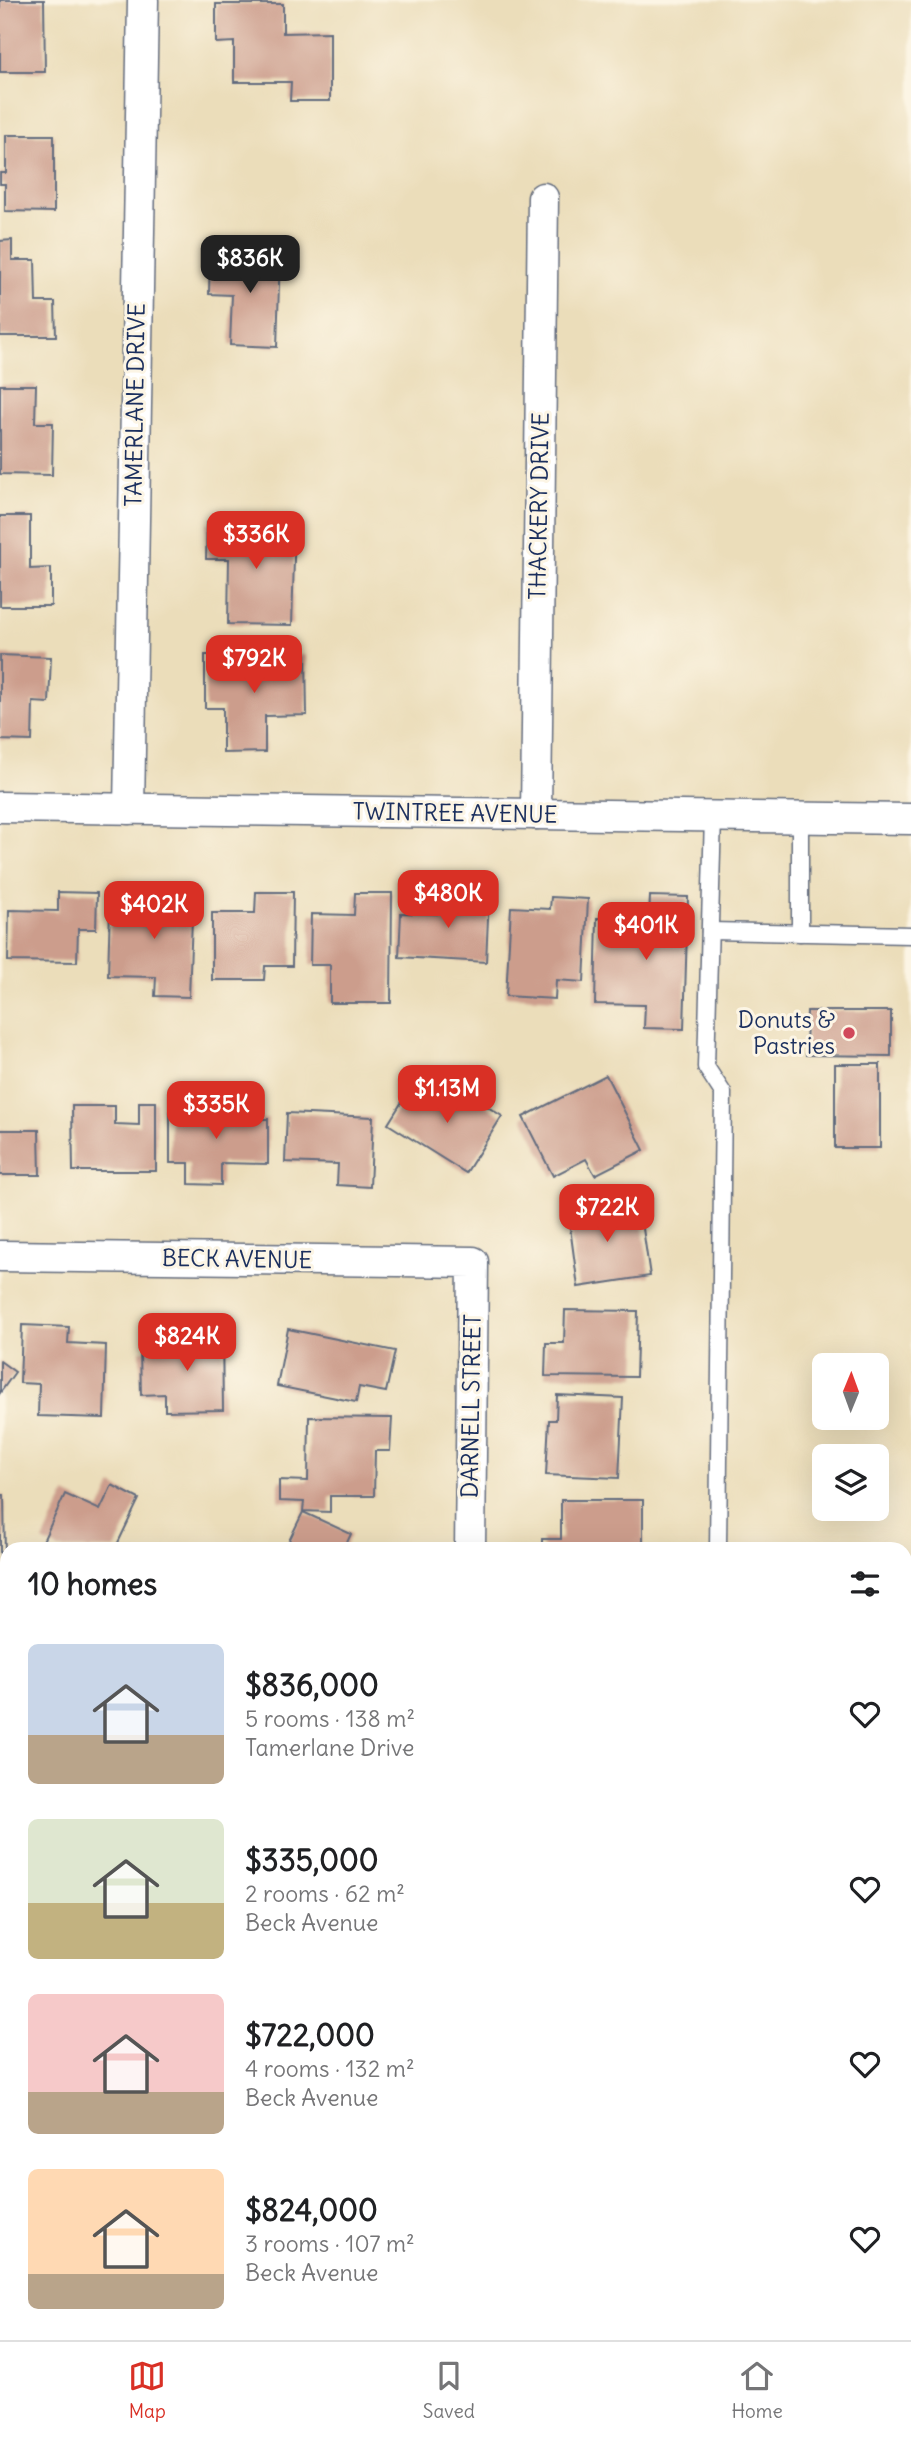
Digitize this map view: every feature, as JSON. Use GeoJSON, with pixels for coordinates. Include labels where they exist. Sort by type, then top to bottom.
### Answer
{"type":"FeatureCollection","features":[{"type":"Feature","properties":{"kind":"street","name":"TAMERLANE DRIVE"},"geometry":{"type":"LineString","coordinates":[[129,809],[143,0]]}},
{"type":"Feature","properties":{"kind":"street","name":"THACKERY DRIVE"},"geometry":{"type":"LineString","coordinates":[[536,814],[542,198]]}},
{"type":"Feature","properties":{"kind":"street","name":"TWINTREE AVENUE"},"geometry":{"type":"LineString","coordinates":[[0,807],[911,819]]}},
{"type":"Feature","properties":{"kind":"street","name":"BECK AVENUE"},"geometry":{"type":"LineString","coordinates":[[0,1256],[473,1262]]}},
{"type":"Feature","properties":{"kind":"street","name":"DARNELL STREET"},"geometry":{"type":"LineString","coordinates":[[470,1542],[473,1262]]}},
{"type":"Feature","properties":{"kind":"lane"},"geometry":{"type":"LineString","coordinates":[[713,816],[706,1067],[723,1093],[718,1542]]}},
{"type":"Feature","properties":{"kind":"lane"},"geometry":{"type":"LineString","coordinates":[[800,818],[800,933]]}},
{"type":"Feature","properties":{"kind":"lane"},"geometry":{"type":"LineString","coordinates":[[710,932],[911,935]]}},
{"type":"Feature","properties":{"kind":"building"},"geometry":{"type":"Polygon","coordinates":[[[0,0],[44,0],[45,72],[0,72],[0,0]]]}},
{"type":"Feature","properties":{"kind":"building"},"geometry":{"type":"Polygon","coordinates":[[[216,4],[283,4],[283,33],[330,32],[330,101],[290,101],[291,82],[234,82],[234,42],[216,43],[216,4]]]}},
{"type":"Feature","properties":{"kind":"building"},"geometry":{"type":"Polygon","coordinates":[[[6,135],[54,135],[54,212],[5,211],[5,184],[0,184],[0,173],[6,173],[6,135]]]}},
{"type":"Feature","properties":{"kind":"building"},"geometry":{"type":"Polygon","coordinates":[[[12,240],[12,260],[35,260],[36,302],[55,302],[56,336],[0,336],[0,241],[12,240]]]}},
{"type":"Feature","properties":{"kind":"building"},"geometry":{"type":"Polygon","coordinates":[[[239,250],[280,252],[277,347],[230,345],[232,295],[209,294],[210,256],[239,257],[239,250]]]}},
{"type":"Feature","properties":{"kind":"building"},"geometry":{"type":"Polygon","coordinates":[[[0,385],[36,385],[35,423],[53,423],[52,475],[0,474],[0,385]]]}},
{"type":"Feature","properties":{"kind":"building"},"geometry":{"type":"Polygon","coordinates":[[[0,516],[30,516],[30,569],[51,568],[51,606],[0,606],[0,516]]]}},
{"type":"Feature","properties":{"kind":"building"},"geometry":{"type":"Polygon","coordinates":[[[207,523],[295,525],[292,625],[228,624],[229,559],[206,559],[207,523]]]}},
{"type":"Feature","properties":{"kind":"building"},"geometry":{"type":"Polygon","coordinates":[[[0,655],[51,657],[49,703],[33,702],[32,741],[0,740],[0,655]]]}},
{"type":"Feature","properties":{"kind":"building"},"geometry":{"type":"Polygon","coordinates":[[[205,655],[306,655],[307,715],[265,716],[265,752],[223,753],[223,708],[205,708],[205,655]]]}},
{"type":"Feature","properties":{"kind":"building"},"geometry":{"type":"Polygon","coordinates":[[[144,890],[193,892],[189,997],[155,996],[156,977],[108,976],[110,907],[143,909],[144,890]]]}},
{"type":"Feature","properties":{"kind":"building"},"geometry":{"type":"Polygon","coordinates":[[[58,892],[97,893],[96,929],[78,929],[77,962],[8,961],[9,910],[58,911],[58,892]]]}},
{"type":"Feature","properties":{"kind":"building"},"geometry":{"type":"Polygon","coordinates":[[[256,892],[293,892],[292,966],[265,966],[264,980],[212,980],[212,913],[255,913],[256,892]]]}},
{"type":"Feature","properties":{"kind":"building"},"geometry":{"type":"Polygon","coordinates":[[[355,893],[392,893],[391,1003],[330,1003],[330,965],[310,965],[311,914],[354,915],[355,893]]]}},
{"type":"Feature","properties":{"kind":"building"},"geometry":{"type":"Polygon","coordinates":[[[438,894],[489,896],[486,962],[399,957],[401,913],[437,914],[438,894]]]}},
{"type":"Feature","properties":{"kind":"building"},"geometry":{"type":"Polygon","coordinates":[[[650,896],[688,897],[684,1029],[644,1028],[645,1005],[595,1004],[597,918],[649,919],[650,896]]]}},
{"type":"Feature","properties":{"kind":"building"},"geometry":{"type":"Polygon","coordinates":[[[551,897],[588,899],[584,982],[556,980],[555,999],[506,996],[511,907],[550,909],[551,897]]]}},
{"type":"Feature","properties":{"kind":"building","name":"Donuts & Pastries"},"geometry":{"type":"Polygon","coordinates":[[[807,1011],[891,1011],[891,1056],[806,1055],[807,1011]]]}},
{"type":"Feature","properties":{"kind":"building"},"geometry":{"type":"Polygon","coordinates":[[[835,1064],[880,1064],[880,1148],[835,1148],[835,1064]]]}},
{"type":"Feature","properties":{"kind":"building"},"geometry":{"type":"Polygon","coordinates":[[[606,1075],[644,1150],[595,1175],[586,1159],[553,1176],[523,1117],[606,1075]]]}},
{"type":"Feature","properties":{"kind":"building"},"geometry":{"type":"Polygon","coordinates":[[[448,1082],[502,1116],[466,1173],[388,1124],[410,1089],[433,1104],[448,1082]]]}},
{"type":"Feature","properties":{"kind":"building"},"geometry":{"type":"Polygon","coordinates":[[[139,1102],[156,1102],[156,1171],[73,1171],[72,1106],[115,1106],[115,1124],[139,1125],[139,1102]]]}},
{"type":"Feature","properties":{"kind":"building"},"geometry":{"type":"Polygon","coordinates":[[[170,1108],[247,1108],[247,1119],[268,1119],[268,1164],[221,1163],[221,1185],[189,1184],[189,1163],[170,1163],[170,1108]]]}},
{"type":"Feature","properties":{"kind":"building"},"geometry":{"type":"Polygon","coordinates":[[[287,1113],[373,1117],[370,1187],[337,1185],[338,1164],[285,1162],[287,1113]]]}},
{"type":"Feature","properties":{"kind":"building"},"geometry":{"type":"Polygon","coordinates":[[[0,1130],[39,1130],[40,1175],[0,1175],[0,1130]]]}},
{"type":"Feature","properties":{"kind":"building"},"geometry":{"type":"Polygon","coordinates":[[[607,1200],[609,1212],[640,1208],[650,1276],[578,1287],[567,1205],[607,1200]]]}},
{"type":"Feature","properties":{"kind":"building"},"geometry":{"type":"Polygon","coordinates":[[[565,1310],[638,1311],[636,1377],[545,1376],[546,1343],[564,1343],[565,1310]]]}},
{"type":"Feature","properties":{"kind":"building"},"geometry":{"type":"Polygon","coordinates":[[[22,1325],[69,1327],[68,1343],[106,1345],[104,1418],[38,1416],[39,1384],[20,1383],[22,1325]]]}},
{"type":"Feature","properties":{"kind":"building"},"geometry":{"type":"Polygon","coordinates":[[[222,1329],[223,1410],[165,1411],[165,1394],[141,1395],[140,1350],[187,1349],[187,1330],[222,1329]]]}},
{"type":"Feature","properties":{"kind":"building"},"geometry":{"type":"Polygon","coordinates":[[[288,1329],[395,1351],[386,1392],[359,1387],[356,1402],[277,1386],[288,1329]]]}},
{"type":"Feature","properties":{"kind":"building"},"geometry":{"type":"Polygon","coordinates":[[[0,1361],[15,1372],[0,1393],[0,1361]]]}},
{"type":"Feature","properties":{"kind":"building"},"geometry":{"type":"Polygon","coordinates":[[[557,1395],[623,1398],[619,1478],[546,1475],[549,1420],[556,1420],[557,1395]]]}},
{"type":"Feature","properties":{"kind":"building"},"geometry":{"type":"Polygon","coordinates":[[[309,1417],[392,1418],[390,1451],[375,1451],[374,1496],[330,1496],[330,1512],[303,1511],[304,1502],[279,1501],[279,1480],[308,1481],[309,1417]]]}},
{"type":"Feature","properties":{"kind":"building"},"geometry":{"type":"Polygon","coordinates":[[[112,1485],[139,1499],[118,1542],[43,1541],[65,1494],[100,1510],[112,1485]]]}},
{"type":"Feature","properties":{"kind":"building"},"geometry":{"type":"Polygon","coordinates":[[[0,1495],[4,1495],[5,1542],[0,1542],[0,1495]]]}},
{"type":"Feature","properties":{"kind":"building"},"geometry":{"type":"Polygon","coordinates":[[[561,1500],[643,1500],[643,1542],[542,1542],[542,1539],[561,1539],[561,1500]]]}},
{"type":"Feature","properties":{"kind":"building"},"geometry":{"type":"Polygon","coordinates":[[[303,1512],[351,1534],[347,1542],[288,1542],[303,1512]]]}},
{"type":"Feature","properties":{"kind":"place","name":"Donuts & Pastries"},"geometry":{"type":"Point","coordinates":[849,1033]}}]}
